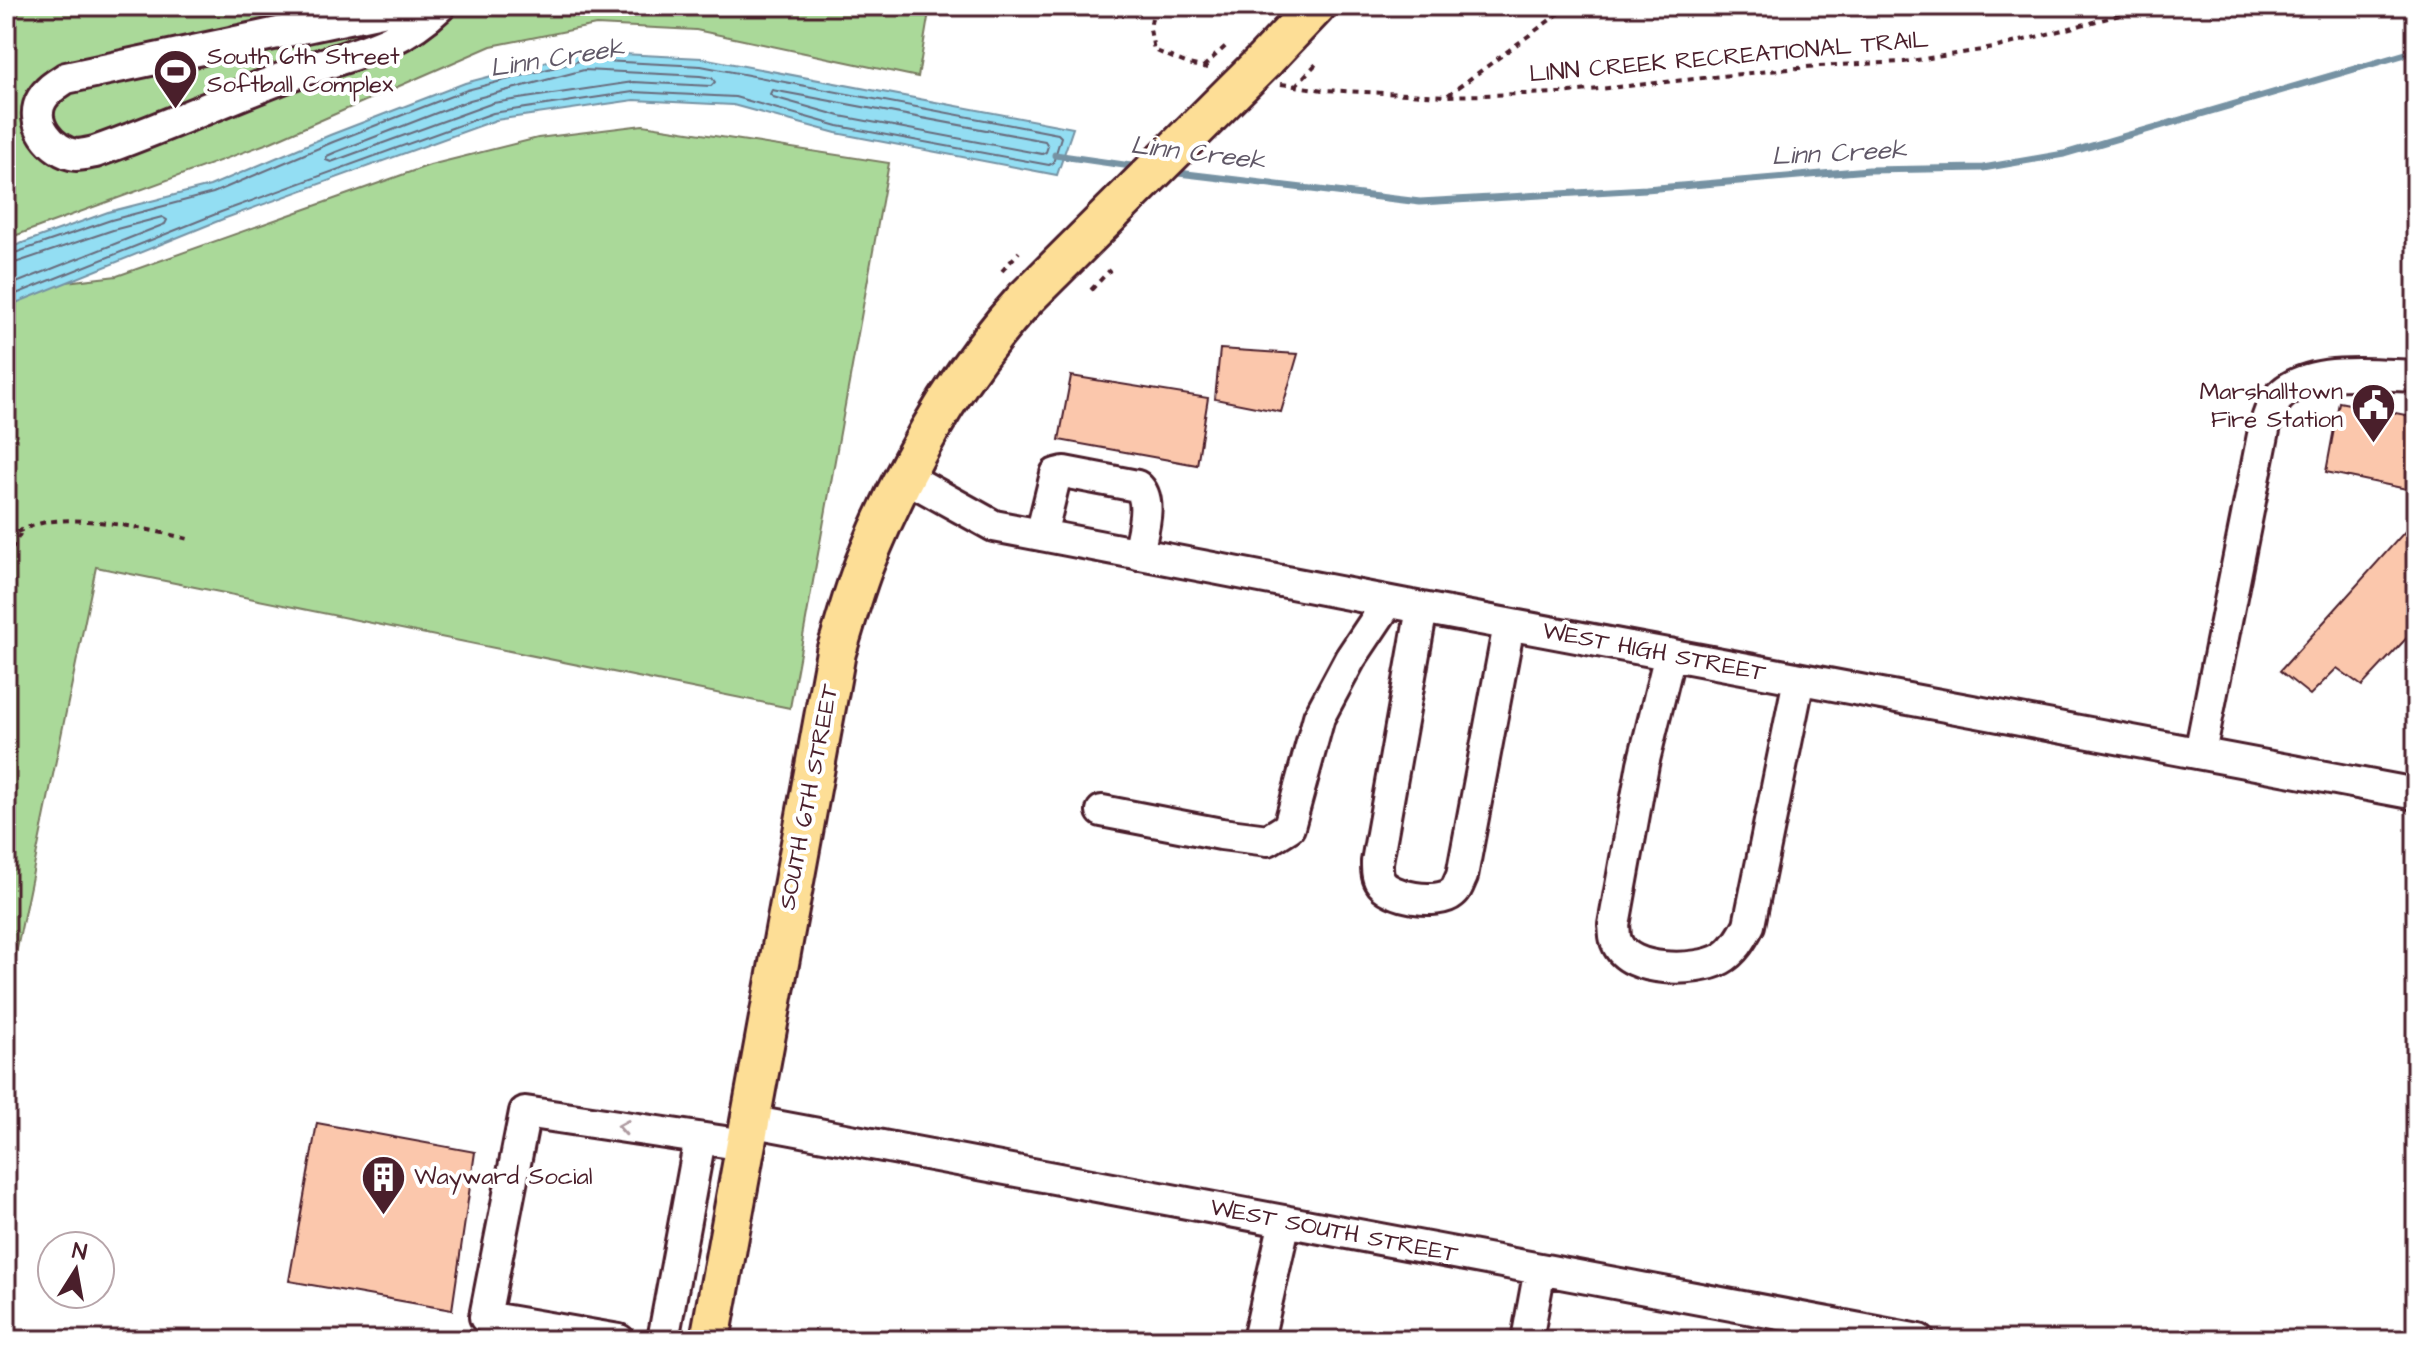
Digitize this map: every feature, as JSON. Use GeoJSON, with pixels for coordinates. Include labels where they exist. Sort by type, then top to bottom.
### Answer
{"type":"FeatureCollection","features":[{"type":"Feature","properties":{"kind":"main road","name":"SOUTH 6TH STREET"},"geometry":{"type":"LineString","coordinates":[[710,1340],[836,652],[867,555],[904,476],[947,402],[1003,322],[1013,285],[1265,60],[1309,8]]}},
{"type":"Feature","properties":{"kind":"street"},"geometry":{"type":"LineString","coordinates":[[405,6],[66,78],[51,88],[40,101],[38,117],[43,134],[58,148],[76,155],[95,152],[296,73],[402,36],[440,6]]}},
{"type":"Feature","properties":{"kind":"street"},"geometry":{"type":"LineString","coordinates":[[2200,753],[2265,425],[2275,402],[2291,387],[2315,377],[2413,376]]}},
{"type":"Feature","properties":{"kind":"street"},"geometry":{"type":"LineString","coordinates":[[1041,535],[1056,474],[1064,472],[1137,486],[1144,492],[1146,502],[1138,554]]}},
{"type":"Feature","properties":{"kind":"street","name":"WEST HIGH STREET"},"geometry":{"type":"LineString","coordinates":[[904,476],[994,526],[2416,794]]}},
{"type":"Feature","properties":{"kind":"street"},"geometry":{"type":"LineString","coordinates":[[1102,811],[1268,840],[1289,827],[1319,717],[1350,659],[1388,602]]}},
{"type":"Feature","properties":{"kind":"street"},"geometry":{"type":"LineString","coordinates":[[1422,608],[1377,862],[1378,879],[1386,889],[1406,897],[1440,899],[1454,892],[1462,876],[1509,625]]}},
{"type":"Feature","properties":{"kind":"street"},"geometry":{"type":"LineString","coordinates":[[1670,654],[1643,764],[1614,925],[1617,944],[1630,959],[1652,966],[1684,968],[1721,959],[1739,943],[1749,925],[1799,679]]}},
{"type":"Feature","properties":{"kind":"street","name":"WEST SOUTH STREET"},"geometry":{"type":"LineString","coordinates":[[619,1340],[485,1317],[525,1112],[700,1139],[747,1133],[1285,1221],[1919,1340]]}},
{"type":"Feature","properties":{"kind":"street"},"geometry":{"type":"LineString","coordinates":[[663,1340],[700,1139]]}},
{"type":"Feature","properties":{"kind":"street"},"geometry":{"type":"LineString","coordinates":[[1258,1340],[1285,1221]]}},
{"type":"Feature","properties":{"kind":"street"},"geometry":{"type":"LineString","coordinates":[[1527,1340],[1540,1269]]}},
{"type":"Feature","properties":{"kind":"path","name":"LINN CREEK RECREATIONAL TRAIL"},"geometry":{"type":"LineString","coordinates":[[1569,6],[1446,96],[1561,93],[1817,66],[1904,62],[1994,48],[2154,6]]}},
{"type":"Feature","properties":{"kind":"path"},"geometry":{"type":"LineString","coordinates":[[1203,67],[1227,45]]}},
{"type":"Feature","properties":{"kind":"path"},"geometry":{"type":"LineString","coordinates":[[1295,86],[1318,62]]}},
{"type":"Feature","properties":{"kind":"path"},"geometry":{"type":"LineString","coordinates":[[1013,285],[1019,252]]}},
{"type":"Feature","properties":{"kind":"path"},"geometry":{"type":"LineString","coordinates":[[1091,290],[1110,270]]}},
{"type":"Feature","properties":{"kind":"path"},"geometry":{"type":"LineString","coordinates":[[6,537],[43,522],[77,522],[156,531],[192,540]]}},
{"type":"Feature","properties":{"kind":"path"},"geometry":{"type":"LineString","coordinates":[[6,560],[22,530]]}},
{"type":"Feature","properties":{"kind":"green space","name":"South 6th Street Softball Complex"},"geometry":{"type":"Polygon","coordinates":[[[6,6],[930,6],[918,77],[696,30],[596,25],[491,46],[271,142],[6,239],[6,6]]]}},
{"type":"Feature","properties":{"kind":"green space"},"geometry":{"type":"Polygon","coordinates":[[[643,125],[889,163],[790,708],[96,567],[6,1002],[6,289],[117,276],[430,165],[538,138],[643,125]]]}},
{"type":"Feature","properties":{"kind":"water"},"geometry":{"type":"Polygon","coordinates":[[[582,52],[702,58],[1073,128],[1057,175],[836,133],[733,105],[634,100],[496,120],[223,219],[6,307],[6,249],[108,212],[210,186],[465,83],[582,52]]]}},
{"type":"Feature","properties":{"kind":"building"},"geometry":{"type":"Polygon","coordinates":[[[1220,349],[1298,354],[1281,412],[1215,399],[1220,349]]]}},
{"type":"Feature","properties":{"kind":"building"},"geometry":{"type":"Polygon","coordinates":[[[1071,376],[1208,398],[1197,465],[1059,440],[1071,376]]]}},
{"type":"Feature","properties":{"kind":"building","name":"Marshalltown Fire Station"},"geometry":{"type":"Polygon","coordinates":[[[2339,402],[2416,417],[2416,491],[2326,472],[2339,402]]]}},
{"type":"Feature","properties":{"kind":"building"},"geometry":{"type":"Polygon","coordinates":[[[2416,519],[2416,628],[2362,686],[2337,668],[2310,695],[2280,671],[2416,519]]]}},
{"type":"Feature","properties":{"kind":"building","name":"Wayward Social"},"geometry":{"type":"Polygon","coordinates":[[[317,1123],[475,1152],[452,1310],[289,1281],[317,1123]]]}},
{"type":"Feature","properties":{"kind":"waterway","name":"Linn Creek"},"geometry":{"type":"LineString","coordinates":[[1170,172],[1420,202],[1646,189],[1869,170],[1983,168],[2064,154],[2416,51]]}},
{"type":"Feature","properties":{"kind":"waterway","name":"Linn Creek"},"geometry":{"type":"LineString","coordinates":[[1055,155],[1138,167]]}},
{"type":"Feature","properties":{"kind":"place","name":"South 6th Street Softball Complex"},"geometry":{"type":"Point","coordinates":[176,110]}},
{"type":"Feature","properties":{"kind":"place","name":"Marshalltown Fire Station"},"geometry":{"type":"Point","coordinates":[2374,445]}},
{"type":"Feature","properties":{"kind":"place","name":"Wayward Social"},"geometry":{"type":"Point","coordinates":[383,1216]}}]}
